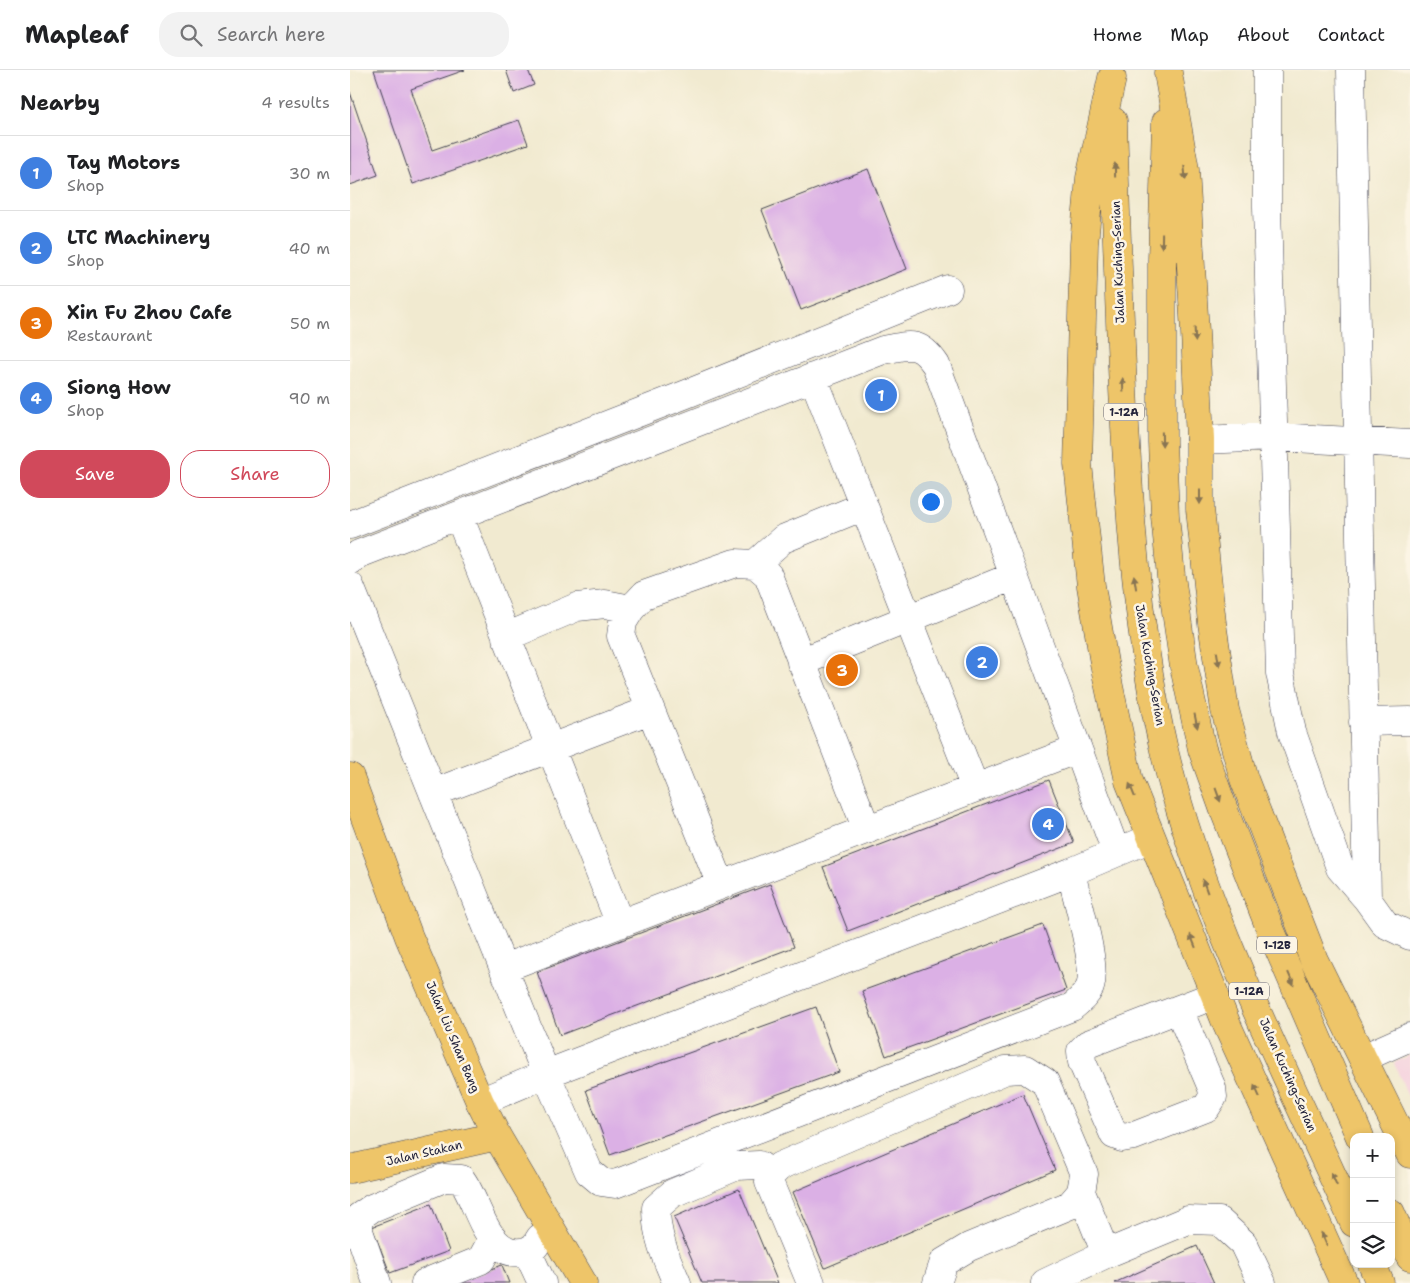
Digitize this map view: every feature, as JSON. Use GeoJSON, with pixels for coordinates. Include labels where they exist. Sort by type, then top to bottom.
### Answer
{"type":"FeatureCollection","features":[{"type":"Feature","properties":{"kind":"main road"},"geometry":{"type":"LineString","coordinates":[[1168,71],[1185,170],[1200,440],[1200,509],[1212,624],[1225,710],[1244,778],[1314,960],[1410,1154]]}},
{"type":"Feature","properties":{"kind":"main road","name":"1-12B"},"geometry":{"type":"LineString","coordinates":[[1168,71],[1162,269],[1162,442],[1165,516],[1171,576],[1184,667],[1202,749],[1271,931],[1358,1133]]}},
{"type":"Feature","properties":{"kind":"main road"},"geometry":{"type":"LineString","coordinates":[[1112,74],[1090,178],[1084,244],[1078,464],[1091,586],[1104,663],[1129,781],[1151,838],[1215,995],[1343,1281]]}},
{"type":"Feature","properties":{"kind":"main road","name":"Jalan Kuching-Serian"},"geometry":{"type":"LineString","coordinates":[[1112,74],[1122,358],[1134,573],[1165,751],[1200,872],[1221,927],[1350,1214]]}},
{"type":"Feature","properties":{"kind":"main road","name":"Jalan Liu Shan Bang"},"geometry":{"type":"LineString","coordinates":[[350,777],[410,936],[480,1102],[583,1283]]}},
{"type":"Feature","properties":{"kind":"main road","name":"Jalan Stakan"},"geometry":{"type":"LineString","coordinates":[[350,1169],[498,1136]]}},
{"type":"Feature","properties":{"kind":"main road"},"geometry":{"type":"LineString","coordinates":[[1395,1222],[1410,1258]]}},
{"type":"Feature","properties":{"kind":"main road"},"geometry":{"type":"LineString","coordinates":[[1374,1268],[1380,1283]]}},
{"type":"Feature","properties":{"kind":"street"},"geometry":{"type":"LineString","coordinates":[[1267,70],[1268,207],[1280,673],[1292,732],[1340,868],[1367,899],[1385,924],[1410,936]]}},
{"type":"Feature","properties":{"kind":"street"},"geometry":{"type":"LineString","coordinates":[[1351,70],[1367,899]]}},
{"type":"Feature","properties":{"kind":"street"},"geometry":{"type":"LineString","coordinates":[[350,525],[684,395],[948,289]]}},
{"type":"Feature","properties":{"kind":"street"},"geometry":{"type":"LineString","coordinates":[[350,561],[359,554],[883,350],[910,345],[926,350],[936,365],[1116,852]]}},
{"type":"Feature","properties":{"kind":"street"},"geometry":{"type":"LineString","coordinates":[[813,377],[975,788]]}},
{"type":"Feature","properties":{"kind":"street"},"geometry":{"type":"LineString","coordinates":[[1200,440],[1274,437],[1358,443],[1410,444]]}},
{"type":"Feature","properties":{"kind":"street"},"geometry":{"type":"LineString","coordinates":[[755,564],[783,539],[864,506]]}},
{"type":"Feature","properties":{"kind":"street"},"geometry":{"type":"LineString","coordinates":[[458,516],[620,924]]}},
{"type":"Feature","properties":{"kind":"street"},"geometry":{"type":"LineString","coordinates":[[721,885],[621,636],[623,622],[631,608],[644,595],[735,563],[755,564],[768,575],[867,830]]}},
{"type":"Feature","properties":{"kind":"street"},"geometry":{"type":"LineString","coordinates":[[801,662],[1014,576]]}},
{"type":"Feature","properties":{"kind":"street"},"geometry":{"type":"LineString","coordinates":[[350,586],[546,1074],[589,1172],[601,1182],[615,1184],[1072,1007],[1082,998],[1090,986],[1092,970],[1071,872]]}},
{"type":"Feature","properties":{"kind":"street"},"geometry":{"type":"LineString","coordinates":[[506,637],[577,607],[604,604],[631,608]]}},
{"type":"Feature","properties":{"kind":"street"},"geometry":{"type":"LineString","coordinates":[[433,793],[650,710]]}},
{"type":"Feature","properties":{"kind":"street"},"geometry":{"type":"LineString","coordinates":[[1363,722],[1410,721]]}},
{"type":"Feature","properties":{"kind":"street"},"geometry":{"type":"LineString","coordinates":[[504,968],[1078,749]]}},
{"type":"Feature","properties":{"kind":"street"},"geometry":{"type":"LineString","coordinates":[[480,1102],[546,1074],[1071,872],[1151,838]]}},
{"type":"Feature","properties":{"kind":"street"},"geometry":{"type":"LineString","coordinates":[[1179,1010],[1212,1088],[1212,1097],[1206,1108],[1134,1136],[1122,1138],[1114,1135],[1082,1062],[1082,1051],[1088,1044],[1215,995]]}},
{"type":"Feature","properties":{"kind":"street"},"geometry":{"type":"LineString","coordinates":[[1363,1058],[1410,1037]]}},
{"type":"Feature","properties":{"kind":"street"},"geometry":{"type":"LineString","coordinates":[[811,1283],[770,1182],[772,1174],[780,1166],[1006,1070],[1025,1069],[1045,1082],[1084,1174],[1081,1192],[1070,1205],[969,1247],[944,1262],[937,1283]]}},
{"type":"Feature","properties":{"kind":"street"},"geometry":{"type":"LineString","coordinates":[[878,1083],[893,1118]]}},
{"type":"Feature","properties":{"kind":"street"},"geometry":{"type":"LineString","coordinates":[[677,1283],[662,1249],[656,1226],[656,1208],[673,1193],[737,1166],[758,1165],[772,1174]]}},
{"type":"Feature","properties":{"kind":"street"},"geometry":{"type":"LineString","coordinates":[[377,1283],[359,1231],[359,1217],[372,1208],[444,1178],[461,1178],[469,1188],[481,1222],[493,1238],[507,1250],[517,1254],[535,1246],[540,1238],[545,1217]]}},
{"type":"Feature","properties":{"kind":"street"},"geometry":{"type":"LineString","coordinates":[[1081,1192],[1106,1254]]}},
{"type":"Feature","properties":{"kind":"street"},"geometry":{"type":"LineString","coordinates":[[1045,1283],[1106,1254],[1188,1220],[1219,1221],[1243,1243],[1262,1283]]}},
{"type":"Feature","properties":{"kind":"street"},"geometry":{"type":"LineString","coordinates":[[425,1283],[481,1260],[493,1238]]}},
{"type":"Feature","properties":{"kind":"street"},"geometry":{"type":"LineString","coordinates":[[527,1251],[542,1283]]}},
{"type":"Feature","properties":{"kind":"street"},"geometry":{"type":"LineString","coordinates":[[915,1283],[921,1281],[928,1283]]}},
{"type":"Feature","properties":{"kind":"shaded area"},"geometry":{"type":"Polygon","coordinates":[[[1410,1055],[1410,1101],[1394,1063],[1410,1055]]]}},
{"type":"Feature","properties":{"kind":"building"},"geometry":{"type":"Polygon","coordinates":[[[374,70],[465,70],[411,89],[432,150],[519,120],[528,144],[413,184],[374,70]]]}},
{"type":"Feature","properties":{"kind":"building"},"geometry":{"type":"Polygon","coordinates":[[[506,70],[528,70],[534,85],[514,93],[506,70]]]}},
{"type":"Feature","properties":{"kind":"building"},"geometry":{"type":"Polygon","coordinates":[[[350,92],[378,175],[350,185],[350,92]]]}},
{"type":"Feature","properties":{"kind":"building"},"geometry":{"type":"Polygon","coordinates":[[[868,169],[907,269],[801,310],[762,210],[868,169]]]}},
{"type":"Feature","properties":{"kind":"building"},"geometry":{"type":"Polygon","coordinates":[[[1049,780],[1074,843],[848,931],[823,867],[1049,780]]]}},
{"type":"Feature","properties":{"kind":"building"},"geometry":{"type":"Polygon","coordinates":[[[770,884],[794,947],[560,1035],[537,972],[770,884]]]}},
{"type":"Feature","properties":{"kind":"building"},"geometry":{"type":"Polygon","coordinates":[[[1043,925],[1066,990],[886,1056],[862,991],[1043,925]]]}},
{"type":"Feature","properties":{"kind":"building"},"geometry":{"type":"Polygon","coordinates":[[[816,1007],[839,1072],[610,1155],[586,1090],[816,1007]]]}},
{"type":"Feature","properties":{"kind":"building"},"geometry":{"type":"Polygon","coordinates":[[[1023,1094],[1055,1170],[825,1268],[793,1192],[1023,1094]]]}},
{"type":"Feature","properties":{"kind":"building"},"geometry":{"type":"Polygon","coordinates":[[[739,1189],[778,1283],[702,1283],[674,1217],[739,1189]]]}},
{"type":"Feature","properties":{"kind":"building"},"geometry":{"type":"Polygon","coordinates":[[[431,1204],[449,1251],[390,1273],[372,1227],[431,1204]]]}},
{"type":"Feature","properties":{"kind":"building"},"geometry":{"type":"Polygon","coordinates":[[[1197,1246],[1214,1283],[1114,1283],[1197,1246]]]}},
{"type":"Feature","properties":{"kind":"building"},"geometry":{"type":"Polygon","coordinates":[[[502,1265],[509,1283],[456,1283],[502,1265]]]}},
{"type":"Feature","properties":{"kind":"place","name":"Tay Motors"},"geometry":{"type":"Point","coordinates":[881,395]}},
{"type":"Feature","properties":{"kind":"place","name":"LTC Machinery"},"geometry":{"type":"Point","coordinates":[982,662]}},
{"type":"Feature","properties":{"kind":"place","name":"Xin Fu Zhou Cafe"},"geometry":{"type":"Point","coordinates":[842,670]}},
{"type":"Feature","properties":{"kind":"place","name":"Siong How"},"geometry":{"type":"Point","coordinates":[1048,824]}}]}
